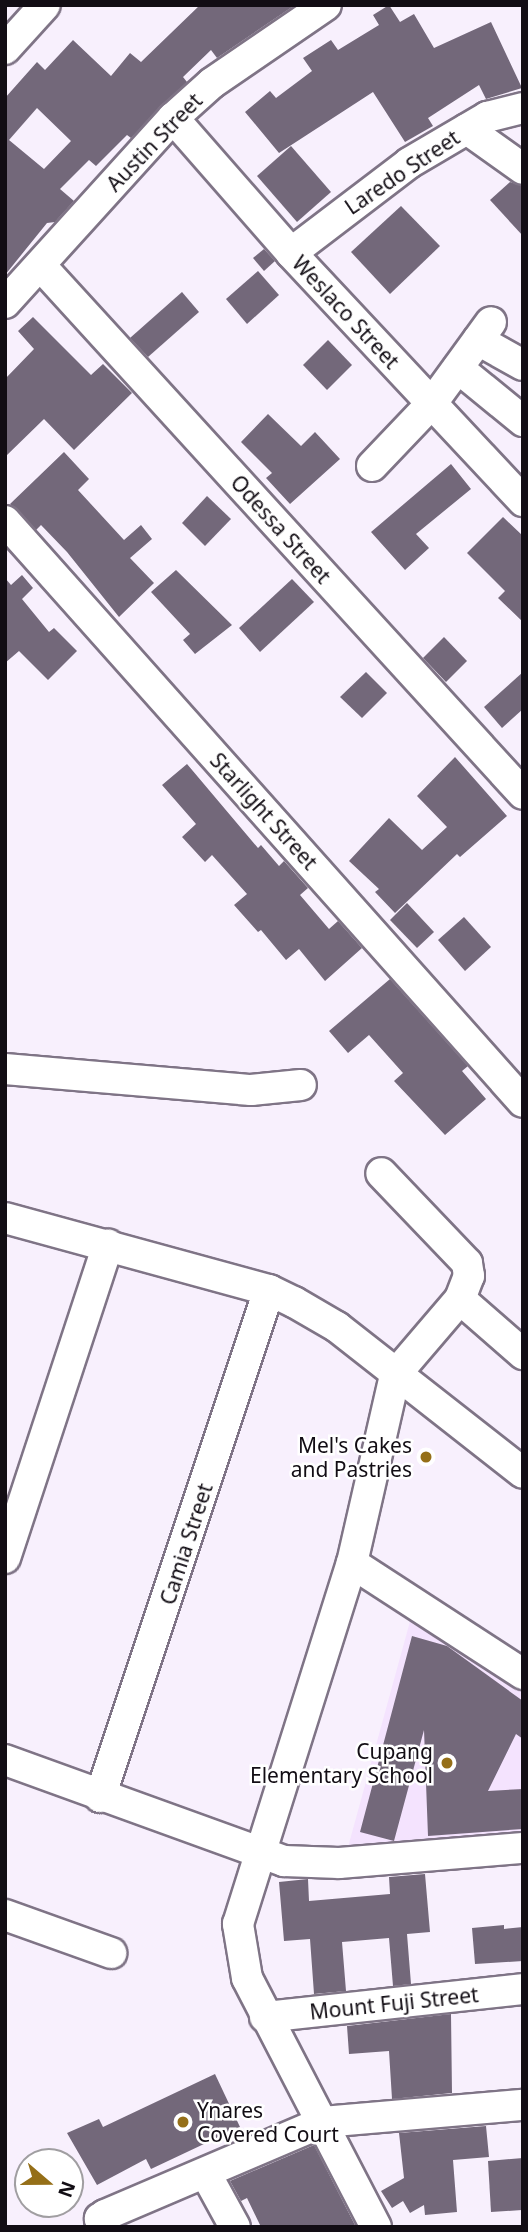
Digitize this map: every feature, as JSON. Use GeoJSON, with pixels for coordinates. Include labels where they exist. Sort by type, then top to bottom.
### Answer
{"type":"FeatureCollection","features":[{"type":"Feature","properties":{"kind":"street"},"geometry":{"type":"LineString","coordinates":[[5,49],[46,5]]}},
{"type":"Feature","properties":{"kind":"street","name":"Austin Street"},"geometry":{"type":"LineString","coordinates":[[5,303],[173,118],[212,83],[326,5]]}},
{"type":"Feature","properties":{"kind":"street","name":"Laredo Street"},"geometry":{"type":"LineString","coordinates":[[291,253],[358,200],[467,129],[487,117],[523,108]]}},
{"type":"Feature","properties":{"kind":"street","name":"Weslaco Street"},"geometry":{"type":"LineString","coordinates":[[173,118],[291,253],[523,501]]}},
{"type":"Feature","properties":{"kind":"street"},"geometry":{"type":"LineString","coordinates":[[467,129],[523,169]]}},
{"type":"Feature","properties":{"kind":"street","name":"Odessa Street"},"geometry":{"type":"LineString","coordinates":[[40,264],[523,794]]}},
{"type":"Feature","properties":{"kind":"street"},"geometry":{"type":"LineString","coordinates":[[372,466],[432,403],[484,331],[523,365]]}},
{"type":"Feature","properties":{"kind":"street"},"geometry":{"type":"LineString","coordinates":[[458,368],[523,421]]}},
{"type":"Feature","properties":{"kind":"street","name":"Starlight Street"},"geometry":{"type":"LineString","coordinates":[[5,521],[523,1102]]}},
{"type":"Feature","properties":{"kind":"street"},"geometry":{"type":"LineString","coordinates":[[5,1069],[251,1090],[301,1085]]}},
{"type":"Feature","properties":{"kind":"street"},"geometry":{"type":"LineString","coordinates":[[376,2227],[323,2122],[265,2017],[243,1967],[238,1924],[352,1563],[395,1376],[460,1299],[469,1276],[467,1263],[381,1173]]}},
{"type":"Feature","properties":{"kind":"street"},"geometry":{"type":"LineString","coordinates":[[5,1218],[269,1290],[337,1326],[395,1376],[523,1473]]}},
{"type":"Feature","properties":{"kind":"street"},"geometry":{"type":"LineString","coordinates":[[5,1558],[108,1245]]}},
{"type":"Feature","properties":{"kind":"street","name":"Camia Street"},"geometry":{"type":"LineString","coordinates":[[100,1797],[269,1290]]}},
{"type":"Feature","properties":{"kind":"street"},"geometry":{"type":"LineString","coordinates":[[460,1299],[522,1352]]}},
{"type":"Feature","properties":{"kind":"street"},"geometry":{"type":"LineString","coordinates":[[352,1563],[523,1674]]}},
{"type":"Feature","properties":{"kind":"street"},"geometry":{"type":"LineString","coordinates":[[5,1760],[258,1855],[307,1864],[523,1848]]}},
{"type":"Feature","properties":{"kind":"street"},"geometry":{"type":"LineString","coordinates":[[5,1915],[111,1953]]}},
{"type":"Feature","properties":{"kind":"street","name":"Mount Fuji Street"},"geometry":{"type":"LineString","coordinates":[[265,2017],[523,1989]]}},
{"type":"Feature","properties":{"kind":"street"},"geometry":{"type":"LineString","coordinates":[[101,2224],[323,2122],[523,2105]]}},
{"type":"Feature","properties":{"kind":"street"},"geometry":{"type":"LineString","coordinates":[[206,2174],[235,2227]]}},
{"type":"Feature","properties":{"kind":"shaded area","name":"Cupang Elementary School"},"geometry":{"type":"Polygon","coordinates":[[[412,1614],[523,1692],[523,1834],[348,1847],[412,1614]]]}},
{"type":"Feature","properties":{"kind":"building"},"geometry":{"type":"Polygon","coordinates":[[[200,5],[295,5],[217,58],[211,50],[183,77],[187,82],[131,138],[127,135],[96,166],[89,160],[60,189],[74,201],[55,222],[47,223],[5,275],[5,98],[37,62],[45,70],[73,40],[111,76],[130,53],[141,62],[200,5]],[[37,108],[9,140],[44,169],[71,141],[37,108]]]}},
{"type":"Feature","properties":{"kind":"building"},"geometry":{"type":"Polygon","coordinates":[[[389,5],[400,22],[414,14],[434,48],[491,22],[522,88],[486,99],[479,85],[428,118],[433,126],[405,142],[373,92],[279,153],[245,112],[270,91],[276,98],[312,71],[303,58],[331,40],[338,50],[379,25],[373,15],[389,5]]]}},
{"type":"Feature","properties":{"kind":"building"},"geometry":{"type":"Polygon","coordinates":[[[291,146],[331,192],[297,222],[257,176],[291,146]]]}},
{"type":"Feature","properties":{"kind":"building"},"geometry":{"type":"Polygon","coordinates":[[[510,182],[523,186],[523,236],[490,200],[510,182]]]}},
{"type":"Feature","properties":{"kind":"building"},"geometry":{"type":"Polygon","coordinates":[[[401,206],[440,246],[390,294],[351,252],[401,206]]]}},
{"type":"Feature","properties":{"kind":"building"},"geometry":{"type":"Polygon","coordinates":[[[264,249],[275,261],[264,271],[253,258],[264,249]]]}},
{"type":"Feature","properties":{"kind":"building"},"geometry":{"type":"Polygon","coordinates":[[[258,271],[279,295],[247,324],[226,299],[258,271]]]}},
{"type":"Feature","properties":{"kind":"building"},"geometry":{"type":"Polygon","coordinates":[[[182,292],[199,312],[148,357],[130,338],[182,292]]]}},
{"type":"Feature","properties":{"kind":"building"},"geometry":{"type":"Polygon","coordinates":[[[33,317],[91,375],[103,364],[132,393],[74,450],[44,419],[5,457],[5,379],[34,349],[18,331],[33,317]]]}},
{"type":"Feature","properties":{"kind":"building"},"geometry":{"type":"Polygon","coordinates":[[[328,340],[352,365],[327,390],[303,365],[328,340]]]}},
{"type":"Feature","properties":{"kind":"building"},"geometry":{"type":"Polygon","coordinates":[[[268,414],[301,446],[315,432],[340,459],[290,504],[266,478],[272,473],[241,442],[268,414]]]}},
{"type":"Feature","properties":{"kind":"building"},"geometry":{"type":"Polygon","coordinates":[[[64,452],[89,479],[78,490],[124,540],[141,525],[152,539],[130,558],[154,583],[119,617],[67,552],[41,525],[36,530],[10,504],[64,452]]]}},
{"type":"Feature","properties":{"kind":"building"},"geometry":{"type":"Polygon","coordinates":[[[451,464],[471,489],[416,534],[429,548],[405,570],[371,532],[451,464]]]}},
{"type":"Feature","properties":{"kind":"building"},"geometry":{"type":"Polygon","coordinates":[[[207,496],[231,519],[205,546],[182,523],[207,496]]]}},
{"type":"Feature","properties":{"kind":"building"},"geometry":{"type":"Polygon","coordinates":[[[503,517],[523,536],[523,622],[498,598],[505,591],[467,553],[503,517]]]}},
{"type":"Feature","properties":{"kind":"building"},"geometry":{"type":"Polygon","coordinates":[[[176,570],[232,625],[195,654],[183,640],[190,634],[151,592],[176,570]]]}},
{"type":"Feature","properties":{"kind":"building"},"geometry":{"type":"Polygon","coordinates":[[[22,575],[33,588],[22,599],[49,632],[54,628],[77,651],[48,680],[19,651],[5,663],[5,578],[11,585],[22,575]]]}},
{"type":"Feature","properties":{"kind":"building"},"geometry":{"type":"Polygon","coordinates":[[[292,579],[314,602],[260,652],[239,628],[292,579]]]}},
{"type":"Feature","properties":{"kind":"building"},"geometry":{"type":"Polygon","coordinates":[[[444,637],[467,661],[446,682],[423,658],[444,637]]]}},
{"type":"Feature","properties":{"kind":"building"},"geometry":{"type":"Polygon","coordinates":[[[366,672],[387,693],[362,718],[340,697],[366,672]]]}},
{"type":"Feature","properties":{"kind":"building"},"geometry":{"type":"Polygon","coordinates":[[[523,672],[523,709],[502,728],[484,707],[523,672]]]}},
{"type":"Feature","properties":{"kind":"building"},"geometry":{"type":"Polygon","coordinates":[[[455,757],[507,816],[460,857],[457,854],[395,913],[375,892],[379,889],[349,861],[389,818],[422,850],[447,827],[417,796],[455,757]]]}},
{"type":"Feature","properties":{"kind":"building"},"geometry":{"type":"Polygon","coordinates":[[[187,764],[258,848],[261,845],[279,866],[284,861],[308,888],[300,895],[329,929],[338,921],[362,948],[325,981],[299,949],[286,960],[261,930],[258,932],[234,905],[247,894],[212,855],[205,862],[182,837],[196,824],[162,785],[187,764]]]}},
{"type":"Feature","properties":{"kind":"building"},"geometry":{"type":"Polygon","coordinates":[[[407,903],[434,932],[417,948],[390,920],[407,903]]]}},
{"type":"Feature","properties":{"kind":"building"},"geometry":{"type":"Polygon","coordinates":[[[464,917],[491,947],[465,971],[438,940],[464,917]]]}},
{"type":"Feature","properties":{"kind":"building"},"geometry":{"type":"Polygon","coordinates":[[[390,979],[468,1066],[462,1071],[486,1099],[445,1135],[394,1081],[403,1073],[369,1035],[348,1053],[329,1031],[390,979]]]}},
{"type":"Feature","properties":{"kind":"building","name":"Cupang Elementary School"},"geometry":{"type":"Polygon","coordinates":[[[412,1636],[447,1646],[523,1701],[523,1739],[516,1734],[488,1791],[523,1789],[523,1829],[428,1836],[424,1730],[394,1841],[360,1832],[412,1636]]]}},
{"type":"Feature","properties":{"kind":"building"},"geometry":{"type":"Polygon","coordinates":[[[425,1874],[430,1932],[407,1934],[411,1984],[393,1986],[389,1938],[342,1942],[346,1991],[314,1994],[310,1939],[284,1941],[279,1882],[308,1879],[309,1901],[390,1894],[389,1877],[425,1874]]]}},
{"type":"Feature","properties":{"kind":"building"},"geometry":{"type":"Polygon","coordinates":[[[504,1925],[504,1929],[523,1927],[523,1961],[475,1964],[472,1928],[504,1925]]]}},
{"type":"Feature","properties":{"kind":"building"},"geometry":{"type":"Polygon","coordinates":[[[451,2014],[452,2093],[392,2099],[389,2051],[349,2054],[347,2026],[451,2014]]]}},
{"type":"Feature","properties":{"kind":"building","name":"Ynares Covered Court"},"geometry":{"type":"Polygon","coordinates":[[[215,2074],[240,2127],[151,2169],[146,2159],[97,2185],[84,2162],[84,2148],[76,2148],[67,2133],[99,2119],[103,2127],[215,2074]]]}},
{"type":"Feature","properties":{"kind":"building"},"geometry":{"type":"Polygon","coordinates":[[[486,2126],[489,2157],[453,2160],[457,2212],[425,2215],[424,2205],[410,2213],[403,2201],[392,2208],[381,2191],[404,2178],[399,2133],[486,2126]]]}},
{"type":"Feature","properties":{"kind":"building"},"geometry":{"type":"Polygon","coordinates":[[[314,2145],[356,2227],[261,2227],[247,2198],[241,2201],[230,2181],[314,2145]]]}},
{"type":"Feature","properties":{"kind":"building"},"geometry":{"type":"Polygon","coordinates":[[[523,2158],[522,2210],[491,2212],[488,2161],[523,2158]]]}},
{"type":"Feature","properties":{"kind":"place","name":"Mel's Cakes and Pastries"},"geometry":{"type":"Point","coordinates":[426,1457]}},
{"type":"Feature","properties":{"kind":"place","name":"Cupang Elementary School"},"geometry":{"type":"Point","coordinates":[447,1763]}},
{"type":"Feature","properties":{"kind":"place","name":"Ynares Covered Court"},"geometry":{"type":"Point","coordinates":[183,2122]}}]}
